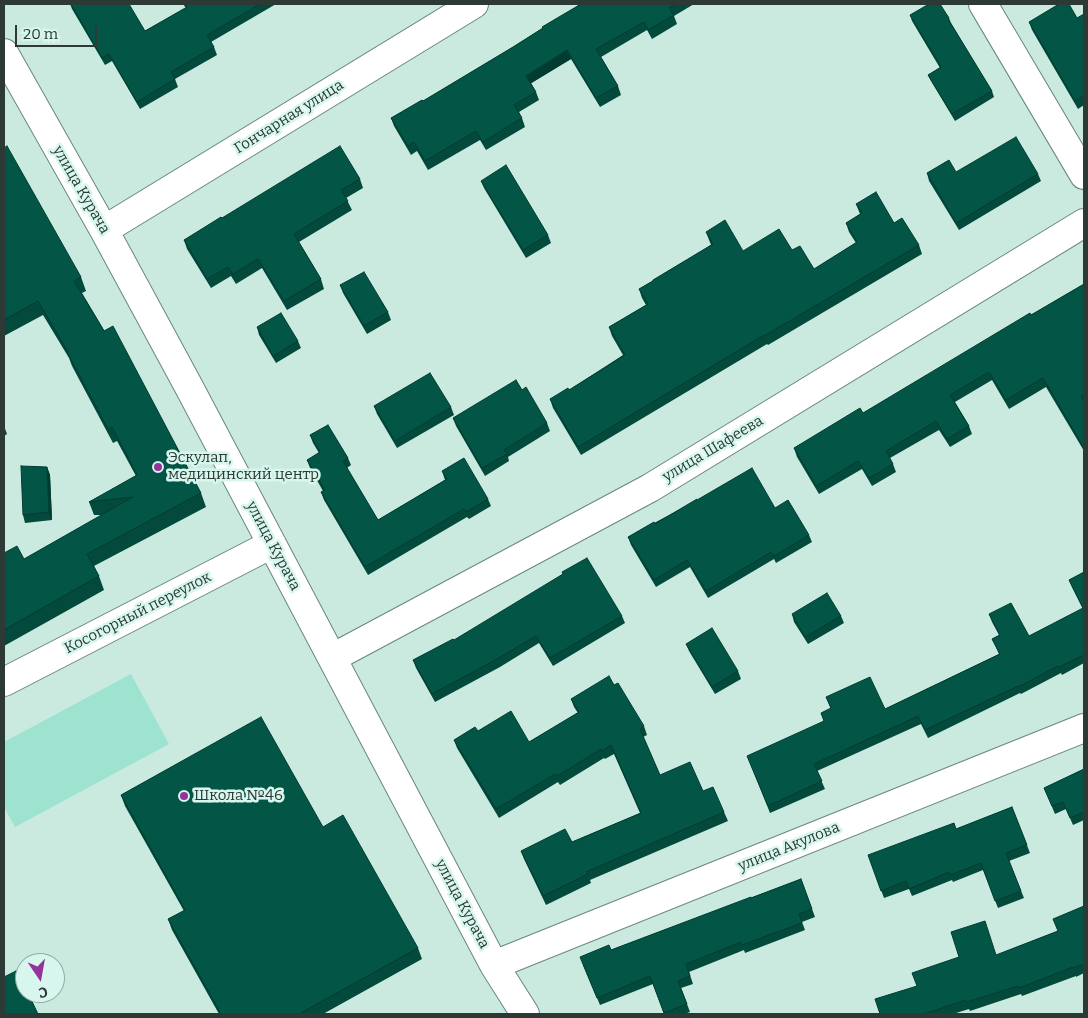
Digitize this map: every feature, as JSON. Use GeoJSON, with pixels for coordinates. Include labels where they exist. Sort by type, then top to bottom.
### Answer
{"type":"FeatureCollection","features":[{"type":"Feature","properties":{"kind":"street","name":"Гончарная улица"},"geometry":{"type":"LineString","coordinates":[[104,230],[474,4]]}},
{"type":"Feature","properties":{"kind":"street"},"geometry":{"type":"LineString","coordinates":[[982,4],[1084,175]]}},
{"type":"Feature","properties":{"kind":"street","name":"улица Курача"},"geometry":{"type":"LineString","coordinates":[[4,53],[104,230],[189,387],[494,965],[525,1014]]}},
{"type":"Feature","properties":{"kind":"street","name":"улица Шафеева"},"geometry":{"type":"LineString","coordinates":[[332,658],[650,488],[1084,224]]}},
{"type":"Feature","properties":{"kind":"street","name":"Косогорный переулок"},"geometry":{"type":"LineString","coordinates":[[4,682],[272,544]]}},
{"type":"Feature","properties":{"kind":"street","name":"улица Акулова"},"geometry":{"type":"LineString","coordinates":[[494,965],[1084,728]]}},
{"type":"Feature","properties":{"kind":"green space"},"geometry":{"type":"Polygon","coordinates":[[[131,674],[169,744],[15,827],[4,807],[4,742],[131,674]]]}},
{"type":"Feature","properties":{"kind":"building"},"geometry":{"type":"Polygon","coordinates":[[[71,4],[129,4],[145,31],[187,7],[185,4],[260,4],[207,35],[214,47],[171,72],[175,79],[137,102],[109,54],[102,58],[71,4]]]}},
{"type":"Feature","properties":{"kind":"building"},"geometry":{"type":"Polygon","coordinates":[[[581,4],[676,4],[669,8],[674,15],[648,30],[644,22],[596,49],[618,86],[596,98],[567,50],[526,76],[536,92],[514,105],[522,118],[483,142],[476,131],[425,161],[414,142],[408,146],[391,118],[513,47],[581,4]]]}},
{"type":"Feature","properties":{"kind":"building"},"geometry":{"type":"Polygon","coordinates":[[[929,4],[940,4],[992,91],[952,114],[928,75],[941,67],[910,15],[929,4]]]}},
{"type":"Feature","properties":{"kind":"building"},"geometry":{"type":"Polygon","coordinates":[[[1059,4],[1069,4],[1077,18],[1084,14],[1084,96],[1075,101],[1029,22],[1059,4]]]}},
{"type":"Feature","properties":{"kind":"building"},"geometry":{"type":"Polygon","coordinates":[[[1016,137],[1038,174],[956,223],[927,173],[949,160],[956,172],[1016,137]]]}},
{"type":"Feature","properties":{"kind":"building"},"geometry":{"type":"Polygon","coordinates":[[[7,146],[81,277],[74,281],[104,331],[113,326],[201,493],[87,554],[99,576],[4,630],[4,553],[17,546],[24,559],[133,497],[89,502],[137,475],[112,427],[108,429],[68,352],[38,301],[4,320],[4,148],[7,146]]]}},
{"type":"Feature","properties":{"kind":"building"},"geometry":{"type":"Polygon","coordinates":[[[340,146],[360,179],[341,190],[348,201],[294,234],[321,279],[284,301],[258,259],[233,274],[228,267],[207,279],[184,240],[340,146]]]}},
{"type":"Feature","properties":{"kind":"building"},"geometry":{"type":"Polygon","coordinates":[[[506,165],[548,235],[523,250],[481,181],[506,165]]]}},
{"type":"Feature","properties":{"kind":"building"},"geometry":{"type":"Polygon","coordinates":[[[876,192],[894,223],[902,218],[919,245],[764,335],[578,447],[550,399],[568,388],[569,390],[625,355],[609,327],[648,304],[639,289],[713,244],[706,232],[725,220],[743,251],[779,229],[792,250],[800,246],[814,269],[857,242],[846,223],[862,213],[856,204],[876,192]]]}},
{"type":"Feature","properties":{"kind":"building"},"geometry":{"type":"Polygon","coordinates":[[[364,272],[388,312],[364,326],[340,285],[364,272]]]}},
{"type":"Feature","properties":{"kind":"building"},"geometry":{"type":"Polygon","coordinates":[[[1084,284],[1084,394],[1081,396],[1084,401],[1084,448],[1043,378],[1006,400],[989,372],[950,395],[969,426],[947,439],[936,421],[886,451],[893,464],[869,478],[858,461],[816,486],[794,448],[860,408],[863,413],[1030,313],[1031,315],[1084,284]]]}},
{"type":"Feature","properties":{"kind":"building"},"geometry":{"type":"Polygon","coordinates":[[[281,313],[298,341],[273,356],[257,327],[281,313]]]}},
{"type":"Feature","properties":{"kind":"building"},"geometry":{"type":"Polygon","coordinates":[[[430,373],[451,407],[395,441],[374,406],[430,373]]]}},
{"type":"Feature","properties":{"kind":"building"},"geometry":{"type":"Polygon","coordinates":[[[516,380],[522,390],[526,387],[547,423],[504,450],[507,454],[482,468],[453,418],[516,380]]]}},
{"type":"Feature","properties":{"kind":"building"},"geometry":{"type":"Polygon","coordinates":[[[328,425],[348,458],[343,461],[378,520],[447,479],[442,471],[464,458],[488,499],[466,512],[464,509],[365,567],[321,492],[325,490],[307,460],[320,452],[310,435],[328,425]]]}},
{"type":"Feature","properties":{"kind":"building"},"geometry":{"type":"Polygon","coordinates":[[[21,466],[47,467],[49,512],[23,515],[21,466]]]}},
{"type":"Feature","properties":{"kind":"building"},"geometry":{"type":"Polygon","coordinates":[[[752,468],[775,508],[788,500],[809,535],[774,556],[771,552],[706,591],[687,560],[654,580],[628,537],[654,522],[655,524],[752,468]]]}},
{"type":"Feature","properties":{"kind":"building"},"geometry":{"type":"Polygon","coordinates":[[[587,558],[622,616],[550,658],[536,636],[432,694],[413,660],[454,640],[587,558]]]}},
{"type":"Feature","properties":{"kind":"building"},"geometry":{"type":"Polygon","coordinates":[[[1084,572],[1084,655],[925,730],[918,716],[814,764],[822,781],[768,806],[747,756],[824,721],[821,713],[831,708],[826,697],[870,677],[885,709],[1000,654],[992,639],[1000,635],[989,614],[1011,603],[1029,636],[1083,608],[1069,580],[1084,572]]]}},
{"type":"Feature","properties":{"kind":"building"},"geometry":{"type":"Polygon","coordinates":[[[827,593],[841,616],[805,637],[792,614],[827,593]]]}},
{"type":"Feature","properties":{"kind":"building"},"geometry":{"type":"Polygon","coordinates":[[[712,628],[738,671],[712,687],[686,644],[712,628]]]}},
{"type":"Feature","properties":{"kind":"building"},"geometry":{"type":"Polygon","coordinates":[[[609,676],[614,685],[618,683],[644,726],[640,729],[660,775],[690,762],[703,791],[713,787],[724,812],[586,872],[588,874],[543,896],[521,851],[565,829],[572,842],[641,813],[611,745],[602,751],[601,749],[557,776],[555,774],[496,809],[454,740],[475,727],[478,731],[511,711],[529,742],[579,712],[571,699],[609,676]]]}},
{"type":"Feature","properties":{"kind":"building"},"geometry":{"type":"Polygon","coordinates":[[[261,717],[323,827],[343,815],[418,948],[299,1014],[221,1014],[168,919],[185,910],[121,795],[261,717]]]}},
{"type":"Feature","properties":{"kind":"building"},"geometry":{"type":"Polygon","coordinates":[[[1084,769],[1084,812],[1070,818],[1063,802],[1052,806],[1044,788],[1084,769]]]}},
{"type":"Feature","properties":{"kind":"building"},"geometry":{"type":"Polygon","coordinates":[[[1012,807],[1027,845],[1006,853],[1021,891],[995,901],[981,863],[950,875],[949,872],[909,889],[906,881],[881,891],[868,855],[954,823],[956,829],[1012,807]]]}},
{"type":"Feature","properties":{"kind":"building"},"geometry":{"type":"Polygon","coordinates":[[[801,879],[812,909],[799,914],[802,923],[742,945],[741,942],[686,964],[690,976],[678,981],[687,1004],[664,1013],[650,976],[597,998],[580,957],[609,945],[611,950],[801,879]]]}},
{"type":"Feature","properties":{"kind":"building"},"geometry":{"type":"Polygon","coordinates":[[[1084,906],[1084,964],[1019,988],[1018,986],[967,1002],[966,1000],[924,1014],[880,1014],[875,999],[917,986],[912,973],[959,957],[951,932],[985,921],[996,955],[1058,931],[1053,919],[1084,906]]]}},
{"type":"Feature","properties":{"kind":"building"},"geometry":{"type":"Polygon","coordinates":[[[15,972],[15,1003],[33,1003],[38,1014],[4,1014],[4,977],[15,972]]]}},
{"type":"Feature","properties":{"kind":"place","name":"Эскулап, медицинский центр"},"geometry":{"type":"Point","coordinates":[158,467]}},
{"type":"Feature","properties":{"kind":"place","name":"Школа №46"},"geometry":{"type":"Point","coordinates":[184,796]}}]}
